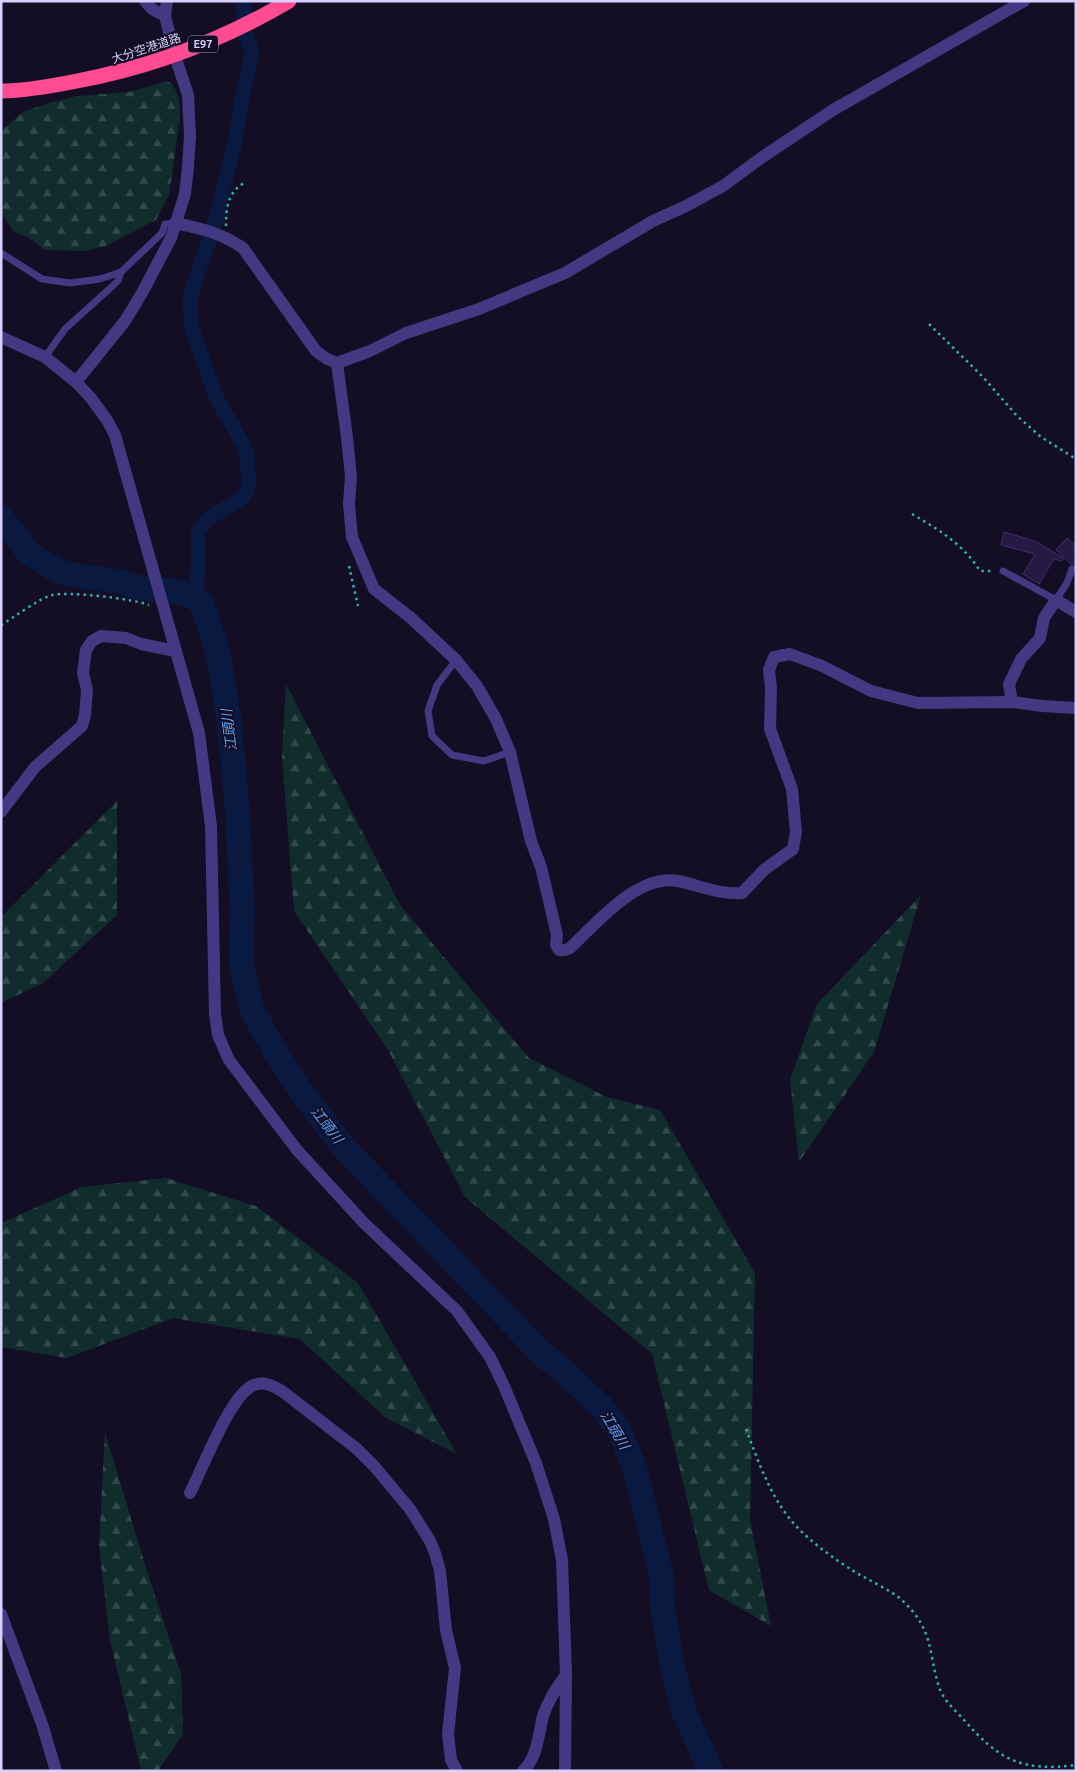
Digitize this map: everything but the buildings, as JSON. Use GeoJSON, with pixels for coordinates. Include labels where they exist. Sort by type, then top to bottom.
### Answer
{"type":"FeatureCollection","features":[{"type":"Feature","properties":{"kind":"highway","name":"大分空港道路"},"geometry":{"type":"LineString","coordinates":[[1,91],[56,85],[111,74],[160,60],[233,31],[289,1]]}},
{"type":"Feature","properties":{"kind":"street"},"geometry":{"type":"LineString","coordinates":[[145,1],[152,9],[164,16]]}},
{"type":"Feature","properties":{"kind":"street"},"geometry":{"type":"LineString","coordinates":[[76,382],[125,321],[171,238],[185,194],[190,136],[188,95],[164,16],[167,1]]}},
{"type":"Feature","properties":{"kind":"street"},"geometry":{"type":"LineString","coordinates":[[175,223],[217,234],[243,248],[316,351],[327,360],[337,363],[370,351],[406,334],[479,309],[565,273],[653,221],[723,186],[833,110],[1024,1]]}},
{"type":"Feature","properties":{"kind":"street"},"geometry":{"type":"LineString","coordinates":[[1,337],[45,357],[76,382],[91,398],[107,420],[115,436],[199,733],[211,826],[215,1014],[218,1035],[228,1060],[297,1150],[364,1223],[457,1311],[490,1357],[536,1463],[554,1519],[562,1560],[566,1675],[565,1771]]}},
{"type":"Feature","properties":{"kind":"street"},"geometry":{"type":"LineString","coordinates":[[337,363],[347,437],[352,537],[374,589],[411,618],[456,660],[477,686],[496,720],[510,752],[531,841],[541,867],[556,935],[556,945],[559,950],[570,948],[623,899],[643,887],[655,882],[671,880],[729,894],[742,893],[765,869],[793,849],[796,832],[792,789],[770,729],[771,688],[769,670],[774,657],[790,654],[822,666],[870,691],[918,703],[1012,702],[1076,708]]}},
{"type":"Feature","properties":{"kind":"street"},"geometry":{"type":"LineString","coordinates":[[1012,702],[1009,684],[1021,659],[1040,638],[1044,618],[1056,600],[1076,612]]}},
{"type":"Feature","properties":{"kind":"street"},"geometry":{"type":"LineString","coordinates":[[1,812],[35,767],[82,726],[87,690],[84,673],[86,650],[92,641],[101,636],[126,638],[141,644],[176,651]]}},
{"type":"Feature","properties":{"kind":"street"},"geometry":{"type":"LineString","coordinates":[[190,1493],[225,1420],[238,1398],[252,1386],[260,1384],[273,1386],[282,1392],[357,1449],[374,1466],[410,1509],[430,1541],[438,1561],[446,1630],[455,1668],[448,1734],[452,1760],[456,1771]]}},
{"type":"Feature","properties":{"kind":"street"},"geometry":{"type":"LineString","coordinates":[[1,1614],[42,1724],[56,1771]]}},
{"type":"Feature","properties":{"kind":"street"},"geometry":{"type":"LineString","coordinates":[[523,1771],[530,1764],[550,1699],[566,1675]]}},
{"type":"Feature","properties":{"kind":"lane"},"geometry":{"type":"LineString","coordinates":[[1,253],[42,279],[70,283],[100,279],[121,272],[162,233],[166,224],[175,223]]}},
{"type":"Feature","properties":{"kind":"lane"},"geometry":{"type":"LineString","coordinates":[[45,357],[65,329],[118,281],[121,272]]}},
{"type":"Feature","properties":{"kind":"lane"},"geometry":{"type":"LineString","coordinates":[[1003,571],[1056,600],[1067,583],[1072,569]]}},
{"type":"Feature","properties":{"kind":"lane"},"geometry":{"type":"LineString","coordinates":[[456,660],[437,685],[428,711],[432,736],[452,755],[484,761],[510,752]]}},
{"type":"Feature","properties":{"kind":"path"},"geometry":{"type":"LineString","coordinates":[[217,234],[227,204],[235,188],[244,183]]}},
{"type":"Feature","properties":{"kind":"path"},"geometry":{"type":"LineString","coordinates":[[929,324],[983,377],[1018,416],[1042,437],[1076,459]]}},
{"type":"Feature","properties":{"kind":"path"},"geometry":{"type":"LineString","coordinates":[[912,514],[941,531],[974,561],[980,571],[1003,571]]}},
{"type":"Feature","properties":{"kind":"path"},"geometry":{"type":"LineString","coordinates":[[1,625],[52,595],[72,594],[121,599],[164,607]]}},
{"type":"Feature","properties":{"kind":"path"},"geometry":{"type":"LineString","coordinates":[[746,1429],[762,1472],[781,1505],[796,1526],[817,1545],[852,1570],[903,1601],[918,1619],[928,1636],[940,1689],[952,1707],[982,1741],[1016,1764],[1038,1768],[1058,1768],[1076,1765]]}},
{"type":"Feature","properties":{"kind":"green space"},"geometry":{"type":"Polygon","coordinates":[[[167,81],[173,85],[179,97],[180,118],[169,195],[156,220],[106,246],[84,251],[45,250],[28,237],[14,232],[1,213],[1,131],[23,112],[49,103],[77,96],[129,92],[167,81]]]}},
{"type":"Feature","properties":{"kind":"green space"},"geometry":{"type":"Polygon","coordinates":[[[286,684],[400,905],[529,1058],[607,1097],[660,1110],[755,1273],[750,1519],[771,1626],[709,1590],[652,1354],[465,1197],[388,1050],[294,911],[282,756],[286,684]]]}},
{"type":"Feature","properties":{"kind":"green space"},"geometry":{"type":"Polygon","coordinates":[[[117,801],[117,915],[43,983],[1,1003],[1,917],[117,801]]]}},
{"type":"Feature","properties":{"kind":"green space"},"geometry":{"type":"Polygon","coordinates":[[[921,895],[874,1052],[799,1162],[790,1080],[817,1004],[921,895]]]}},
{"type":"Feature","properties":{"kind":"green space"},"geometry":{"type":"Polygon","coordinates":[[[166,1178],[256,1206],[358,1283],[457,1454],[386,1418],[300,1339],[173,1318],[67,1358],[1,1347],[1,1223],[82,1187],[166,1178]]]}},
{"type":"Feature","properties":{"kind":"green space"},"geometry":{"type":"Polygon","coordinates":[[[105,1432],[146,1568],[181,1674],[183,1734],[158,1771],[141,1771],[110,1640],[99,1546],[105,1432]]]}},
{"type":"Feature","properties":{"kind":"waterway"},"geometry":{"type":"LineString","coordinates":[[196,598],[198,532],[208,518],[244,496],[249,484],[247,456],[243,444],[216,397],[191,325],[190,297],[216,219],[235,142],[252,52],[243,28],[244,1]]}},
{"type":"Feature","properties":{"kind":"waterway","name":"江頭川"},"geometry":{"type":"LineString","coordinates":[[1,517],[30,554],[67,574],[122,582],[137,587],[173,591],[196,598],[202,604],[216,646],[229,721],[237,804],[242,906],[241,963],[252,1010],[300,1090],[347,1151],[546,1358],[549,1358],[603,1408],[620,1432],[634,1466],[661,1574],[663,1611],[673,1670],[684,1712],[711,1771]]}}]}
